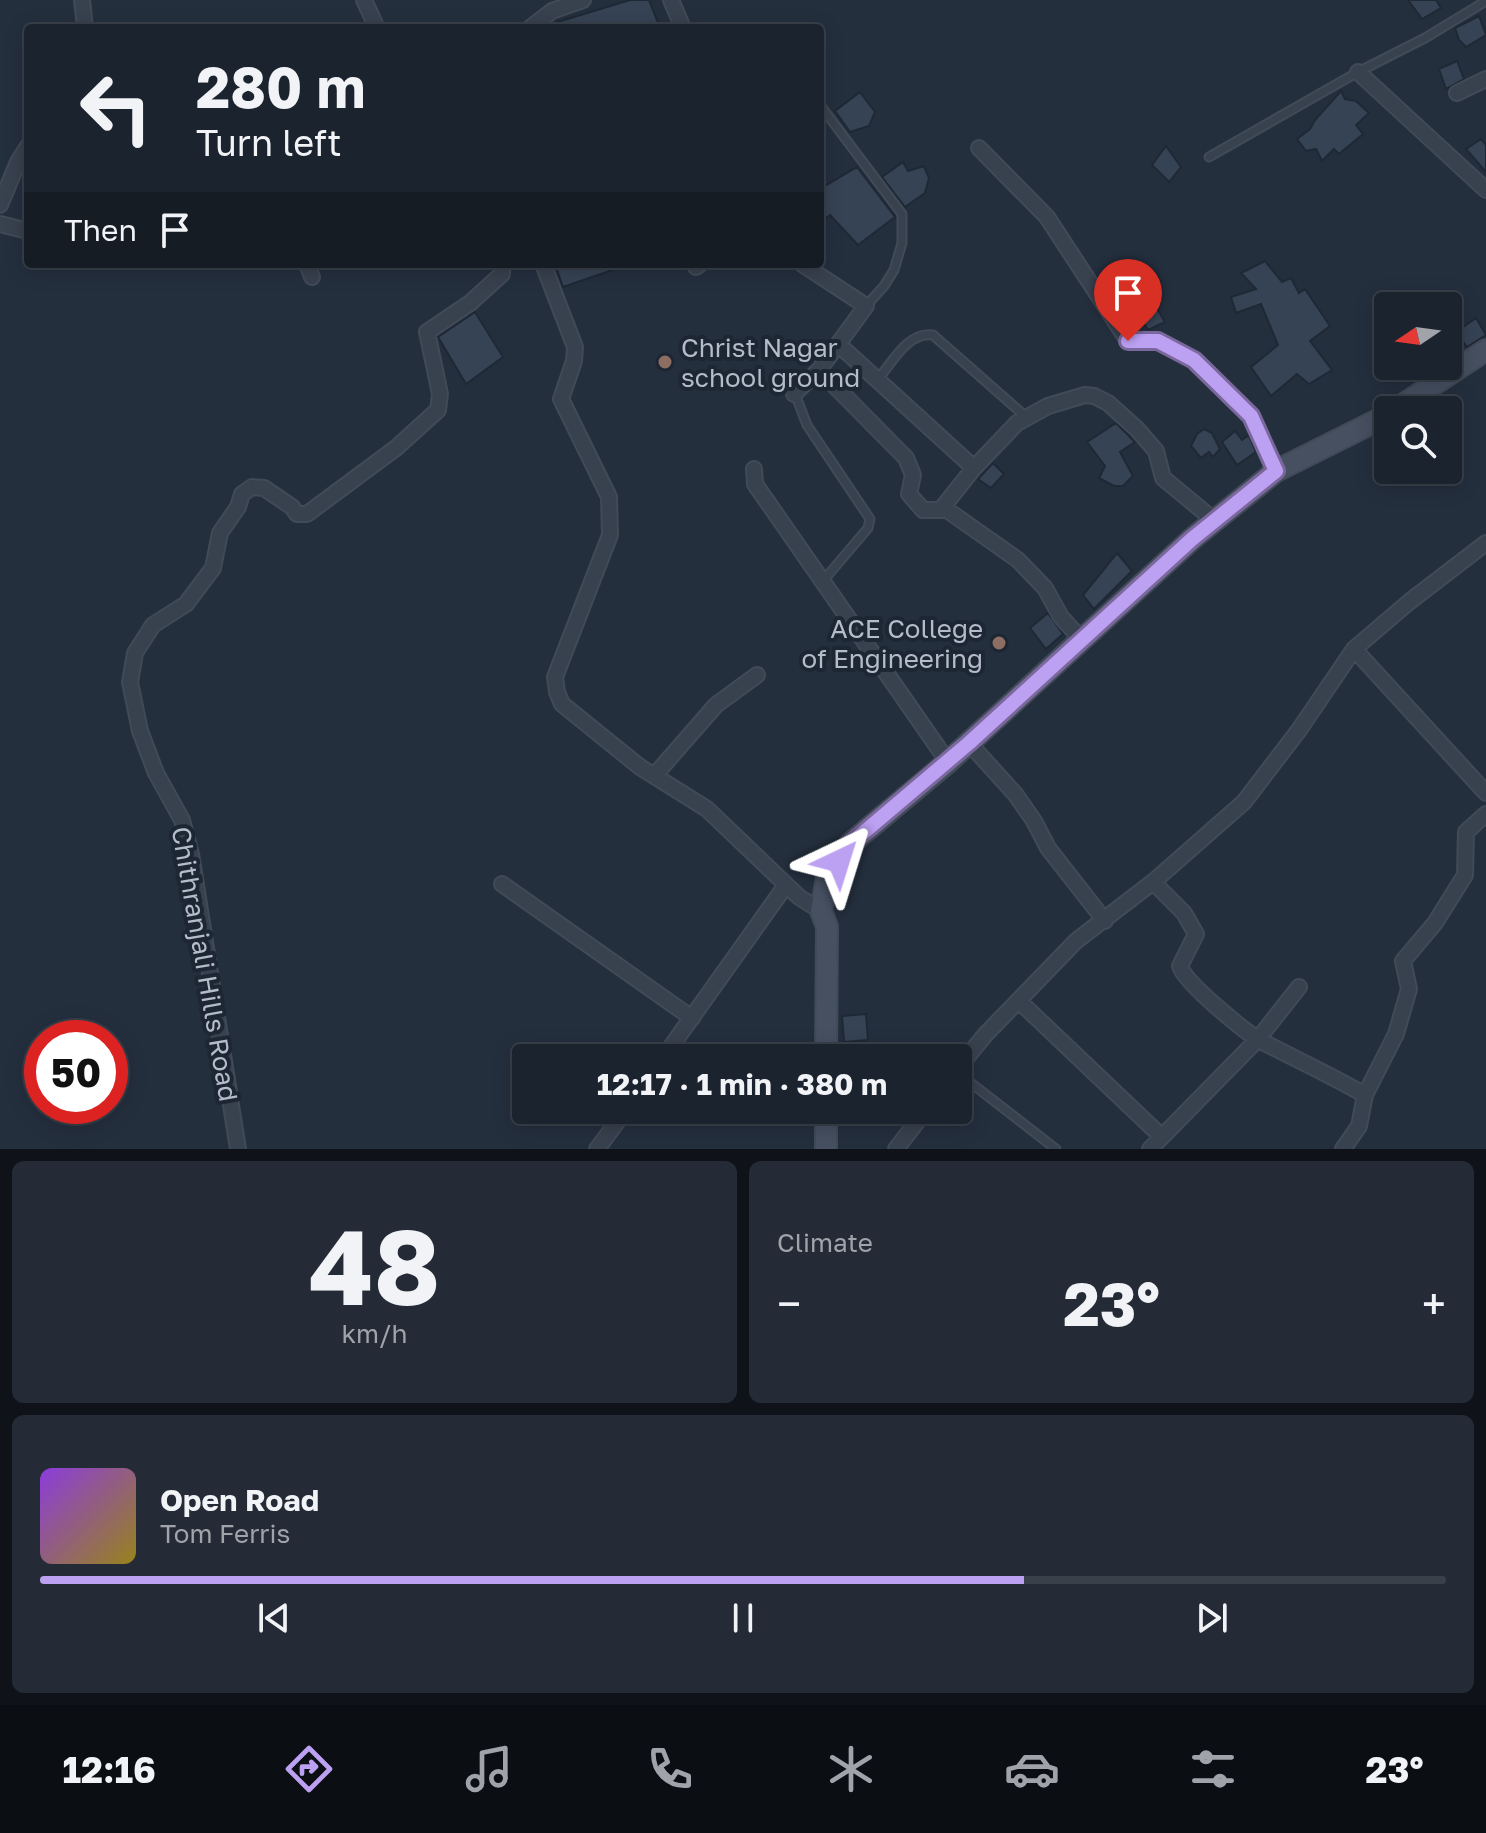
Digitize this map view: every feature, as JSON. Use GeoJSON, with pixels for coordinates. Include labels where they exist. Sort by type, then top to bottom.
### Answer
{"type":"FeatureCollection","features":[{"type":"Feature","properties":{"kind":"main road"},"geometry":{"type":"LineString","coordinates":[[1416,396],[1486,350]]}},
{"type":"Feature","properties":{"kind":"main road"},"geometry":{"type":"LineString","coordinates":[[826,1044],[827,927],[821,911],[827,878],[850,844],[948,762],[1215,521],[1276,471],[1374,422]]}},
{"type":"Feature","properties":{"kind":"main road"},"geometry":{"type":"LineString","coordinates":[[826,1124],[826,1149]]}},
{"type":"Feature","properties":{"kind":"street"},"geometry":{"type":"LineString","coordinates":[[82,0],[85,24]]}},
{"type":"Feature","properties":{"kind":"street"},"geometry":{"type":"LineString","coordinates":[[364,0],[375,24]]}},
{"type":"Feature","properties":{"kind":"street"},"geometry":{"type":"LineString","coordinates":[[533,24],[550,5],[583,0]]}},
{"type":"Feature","properties":{"kind":"street"},"geometry":{"type":"LineString","coordinates":[[671,0],[681,24]]}},
{"type":"Feature","properties":{"kind":"street"},"geometry":{"type":"LineString","coordinates":[[1358,72],[1486,190]]}},
{"type":"Feature","properties":{"kind":"street"},"geometry":{"type":"LineString","coordinates":[[1457,93],[1486,79]]}},
{"type":"Feature","properties":{"kind":"street"},"geometry":{"type":"LineString","coordinates":[[979,148],[1047,217],[1128,341],[1158,341],[1194,360],[1251,416],[1276,471]]}},
{"type":"Feature","properties":{"kind":"street"},"geometry":{"type":"LineString","coordinates":[[0,205],[24,152]]}},
{"type":"Feature","properties":{"kind":"street"},"geometry":{"type":"LineString","coordinates":[[0,224],[24,230]]}},
{"type":"Feature","properties":{"kind":"street","name":"Chithranjali Hills Road"},"geometry":{"type":"LineString","coordinates":[[238,1149],[191,854],[182,820],[156,773],[140,731],[130,682],[131,667],[138,645],[153,625],[186,604],[206,579],[213,568],[220,533],[238,507],[242,494],[252,487],[264,488],[292,507],[297,514],[307,514],[396,448],[438,410],[440,394],[427,332],[492,284],[502,274],[502,268]]}},
{"type":"Feature","properties":{"kind":"street"},"geometry":{"type":"LineString","coordinates":[[545,268],[575,347],[574,361],[561,399],[609,497],[610,518],[610,535],[555,677],[562,704],[654,776],[707,809],[799,897],[821,911]]}},
{"type":"Feature","properties":{"kind":"street"},"geometry":{"type":"LineString","coordinates":[[794,394],[819,370],[866,306],[808,268]]}},
{"type":"Feature","properties":{"kind":"street"},"geometry":{"type":"LineString","coordinates":[[838,344],[974,468]]}},
{"type":"Feature","properties":{"kind":"street"},"geometry":{"type":"LineString","coordinates":[[819,370],[906,458],[913,475],[909,494],[926,511],[942,508],[974,468],[1025,416],[1066,400],[1094,396],[1122,414],[1137,429],[1156,451],[1163,478],[1215,521]]}},
{"type":"Feature","properties":{"kind":"street"},"geometry":{"type":"LineString","coordinates":[[754,469],[755,484],[948,762]]}},
{"type":"Feature","properties":{"kind":"street"},"geometry":{"type":"LineString","coordinates":[[942,508],[1032,573],[1051,597],[1061,617],[1083,641]]}},
{"type":"Feature","properties":{"kind":"street"},"geometry":{"type":"LineString","coordinates":[[972,1052],[1076,941],[1153,882],[1244,802],[1299,730],[1354,649],[1486,543]]}},
{"type":"Feature","properties":{"kind":"street"},"geometry":{"type":"LineString","coordinates":[[1354,649],[1486,793]]}},
{"type":"Feature","properties":{"kind":"street"},"geometry":{"type":"LineString","coordinates":[[654,776],[716,705],[757,675]]}},
{"type":"Feature","properties":{"kind":"street"},"geometry":{"type":"LineString","coordinates":[[969,743],[1016,795],[1048,848],[1105,921]]}},
{"type":"Feature","properties":{"kind":"street"},"geometry":{"type":"LineString","coordinates":[[1343,1149],[1359,1126],[1365,1095],[1396,1034],[1409,989],[1403,961],[1435,923],[1465,875],[1466,832],[1486,814]]}},
{"type":"Feature","properties":{"kind":"street"},"geometry":{"type":"LineString","coordinates":[[1153,882],[1184,913],[1196,934],[1180,966],[1188,982],[1258,1039],[1365,1095]]}},
{"type":"Feature","properties":{"kind":"street"},"geometry":{"type":"LineString","coordinates":[[502,884],[692,1018]]}},
{"type":"Feature","properties":{"kind":"street"},"geometry":{"type":"LineString","coordinates":[[673,1044],[786,885]]}},
{"type":"Feature","properties":{"kind":"street"},"geometry":{"type":"LineString","coordinates":[[1150,1149],[1258,1039],[1299,987]]}},
{"type":"Feature","properties":{"kind":"street"},"geometry":{"type":"LineString","coordinates":[[1019,1001],[1162,1137]]}},
{"type":"Feature","properties":{"kind":"street"},"geometry":{"type":"LineString","coordinates":[[597,1149],[616,1124]]}},
{"type":"Feature","properties":{"kind":"street"},"geometry":{"type":"LineString","coordinates":[[896,1149],[915,1124]]}},
{"type":"Feature","properties":{"kind":"lane"},"geometry":{"type":"LineString","coordinates":[[1209,157],[1486,1]]}},
{"type":"Feature","properties":{"kind":"lane"},"geometry":{"type":"LineString","coordinates":[[824,110],[902,214],[902,243],[894,270],[866,306]]}},
{"type":"Feature","properties":{"kind":"lane"},"geometry":{"type":"LineString","coordinates":[[878,380],[910,341],[927,334],[933,335],[1025,416]]}},
{"type":"Feature","properties":{"kind":"lane"},"geometry":{"type":"LineString","coordinates":[[794,394],[807,425],[870,519],[868,528],[823,581]]}},
{"type":"Feature","properties":{"kind":"lane"},"geometry":{"type":"LineString","coordinates":[[972,1082],[1056,1149]]}},
{"type":"Feature","properties":{"kind":"building"},"geometry":{"type":"Polygon","coordinates":[[[630,0],[649,0],[658,24],[551,24],[630,0]]]}},
{"type":"Feature","properties":{"kind":"building"},"geometry":{"type":"Polygon","coordinates":[[[1408,0],[1436,0],[1441,8],[1422,19],[1408,0]]]}},
{"type":"Feature","properties":{"kind":"building"},"geometry":{"type":"Polygon","coordinates":[[[1479,16],[1486,35],[1466,47],[1459,40],[1455,28],[1479,16]]]}},
{"type":"Feature","properties":{"kind":"building"},"geometry":{"type":"Polygon","coordinates":[[[1457,61],[1464,79],[1446,89],[1439,69],[1457,61]]]}},
{"type":"Feature","properties":{"kind":"building"},"geometry":{"type":"Polygon","coordinates":[[[1341,91],[1345,99],[1356,101],[1369,113],[1356,125],[1363,134],[1339,154],[1334,149],[1322,161],[1316,149],[1306,151],[1297,139],[1310,129],[1341,91]]]}},
{"type":"Feature","properties":{"kind":"building"},"geometry":{"type":"Polygon","coordinates":[[[860,92],[875,112],[869,126],[850,132],[835,111],[860,92]]]}},
{"type":"Feature","properties":{"kind":"building"},"geometry":{"type":"Polygon","coordinates":[[[1481,139],[1486,145],[1486,172],[1466,149],[1481,139]]]}},
{"type":"Feature","properties":{"kind":"building"},"geometry":{"type":"Polygon","coordinates":[[[1166,146],[1181,167],[1169,182],[1152,165],[1166,146]]]}},
{"type":"Feature","properties":{"kind":"building"},"geometry":{"type":"Polygon","coordinates":[[[903,162],[908,171],[924,166],[929,178],[925,193],[905,207],[882,177],[903,162]]]}},
{"type":"Feature","properties":{"kind":"building"},"geometry":{"type":"Polygon","coordinates":[[[857,167],[895,217],[858,245],[830,215],[826,218],[824,216],[824,187],[857,167]]]}},
{"type":"Feature","properties":{"kind":"building"},"geometry":{"type":"Polygon","coordinates":[[[1265,261],[1282,282],[1291,278],[1299,293],[1305,289],[1330,326],[1310,341],[1332,370],[1309,384],[1297,374],[1271,396],[1251,367],[1278,345],[1261,304],[1236,313],[1231,297],[1256,289],[1241,273],[1265,261]]]}},
{"type":"Feature","properties":{"kind":"building"},"geometry":{"type":"Polygon","coordinates":[[[556,268],[618,268],[563,287],[556,268]]]}},
{"type":"Feature","properties":{"kind":"building"},"geometry":{"type":"Polygon","coordinates":[[[1155,305],[1165,322],[1148,330],[1138,314],[1155,305]]]}},
{"type":"Feature","properties":{"kind":"building"},"geometry":{"type":"Polygon","coordinates":[[[475,312],[503,357],[466,384],[438,337],[475,312]]]}},
{"type":"Feature","properties":{"kind":"building"},"geometry":{"type":"Polygon","coordinates":[[[1476,318],[1486,335],[1467,347],[1462,340],[1462,328],[1476,318]]]}},
{"type":"Feature","properties":{"kind":"building"},"geometry":{"type":"Polygon","coordinates":[[[1116,423],[1135,442],[1120,452],[1133,476],[1123,486],[1114,486],[1099,478],[1105,466],[1087,442],[1116,423]]]}},
{"type":"Feature","properties":{"kind":"building"},"geometry":{"type":"Polygon","coordinates":[[[1204,429],[1212,433],[1220,449],[1213,457],[1209,452],[1201,458],[1191,446],[1197,434],[1204,429]]]}},
{"type":"Feature","properties":{"kind":"building"},"geometry":{"type":"Polygon","coordinates":[[[1235,431],[1242,440],[1249,435],[1256,452],[1237,465],[1222,442],[1235,431]]]}},
{"type":"Feature","properties":{"kind":"building"},"geometry":{"type":"Polygon","coordinates":[[[993,463],[1004,474],[991,488],[978,479],[993,463]]]}},
{"type":"Feature","properties":{"kind":"building"},"geometry":{"type":"Polygon","coordinates":[[[1117,553],[1132,571],[1094,609],[1083,595],[1117,553]]]}},
{"type":"Feature","properties":{"kind":"building"},"geometry":{"type":"Polygon","coordinates":[[[1048,613],[1063,634],[1046,649],[1030,628],[1048,613]]]}},
{"type":"Feature","properties":{"kind":"building"},"geometry":{"type":"Polygon","coordinates":[[[866,1014],[868,1040],[844,1042],[842,1016],[866,1014]]]}},
{"type":"Feature","properties":{"kind":"place","name":"Christ Nagar school ground"},"geometry":{"type":"Point","coordinates":[665,362]}},
{"type":"Feature","properties":{"kind":"place","name":"ACE College of Engineering"},"geometry":{"type":"Point","coordinates":[999,643]}},
{"type":"Feature","properties":{"kind":"route"},"geometry":{"type":"LineString","coordinates":[[839,861],[850,844],[948,762],[1192,539],[1276,471],[1251,416],[1194,360],[1158,341],[1128,341]]}}]}
